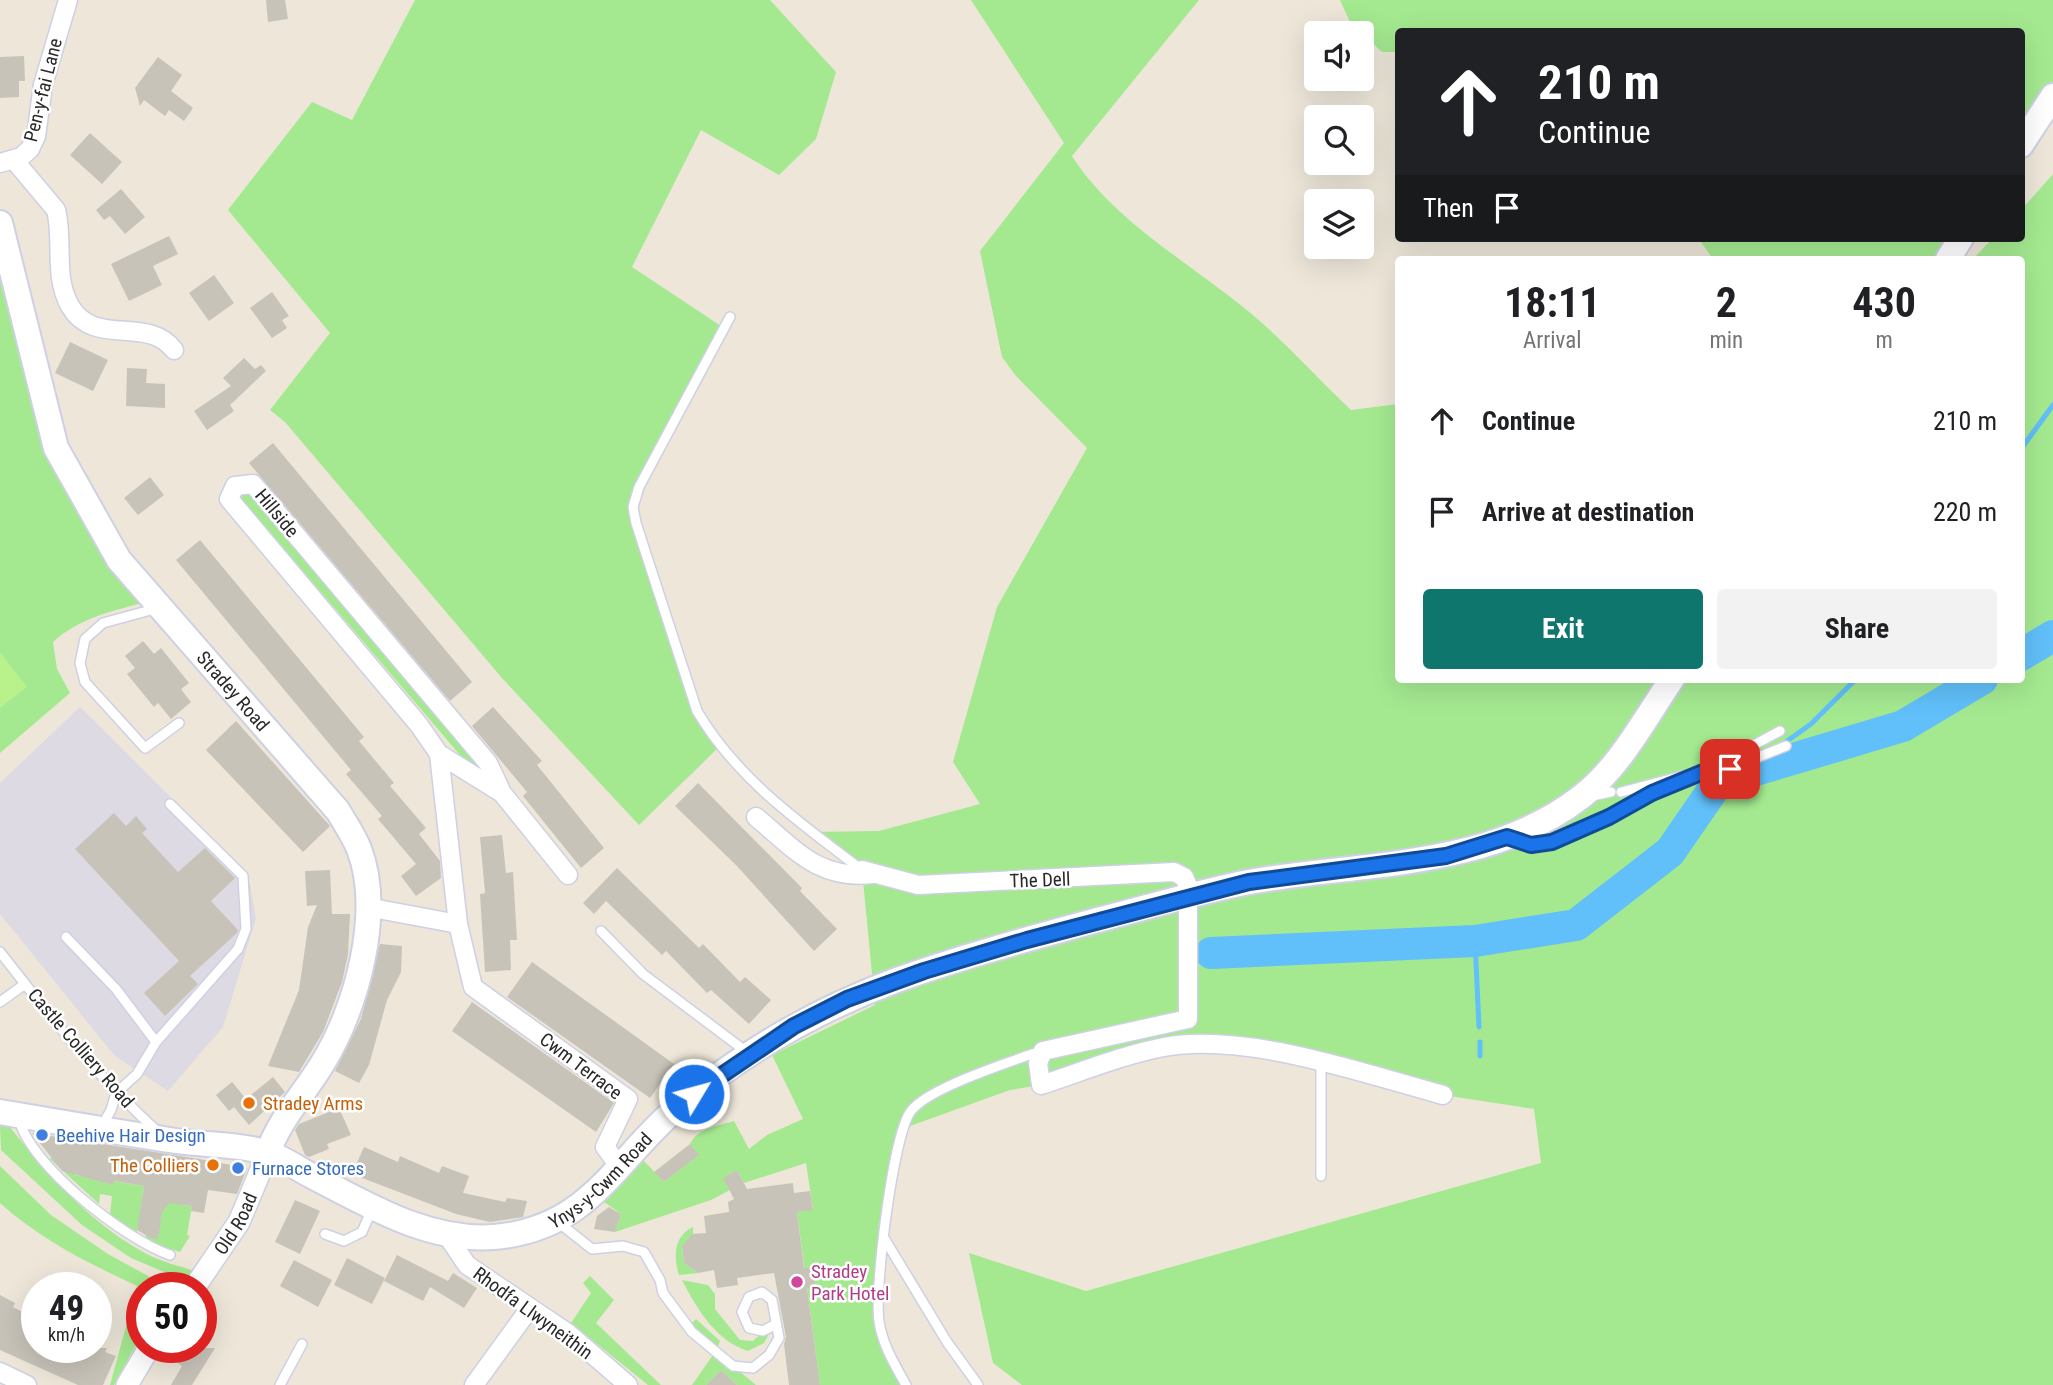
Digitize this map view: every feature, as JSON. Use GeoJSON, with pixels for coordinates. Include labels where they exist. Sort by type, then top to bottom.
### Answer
{"type":"FeatureCollection","features":[{"type":"Feature","properties":{"kind":"main road"},"geometry":{"type":"LineString","coordinates":[[2025,139],[2053,96]]}},
{"type":"Feature","properties":{"kind":"main road","name":"Stradey Road"},"geometry":{"type":"LineString","coordinates":[[0,223],[56,448],[119,560],[338,811],[359,849],[367,882],[368,907],[360,982],[326,1059],[273,1137],[268,1153]]}},
{"type":"Feature","properties":{"kind":"main road","name":"Ynys-y-Cwm Road"},"geometry":{"type":"LineString","coordinates":[[7,1114],[99,1130],[268,1153],[373,1207],[422,1228],[446,1234],[471,1238],[527,1232],[558,1222],[620,1167],[675,1109],[750,1054],[794,1026],[847,999],[902,978],[1027,940],[1186,897],[1249,882],[1446,856],[1507,837],[1580,797],[1613,766],[1669,683]]}},
{"type":"Feature","properties":{"kind":"street","name":"Pen-y-fai Lane"},"geometry":{"type":"LineString","coordinates":[[7,162],[30,149],[36,135],[43,85],[68,0]]}},
{"type":"Feature","properties":{"kind":"street"},"geometry":{"type":"LineString","coordinates":[[7,162],[56,209],[59,220],[57,254],[70,305],[85,323],[102,331],[150,333],[166,339],[174,350]]}},
{"type":"Feature","properties":{"kind":"street","name":"Hillside"},"geometry":{"type":"LineString","coordinates":[[502,793],[439,754],[419,725],[229,499],[235,486],[253,484],[488,763],[502,793],[568,875]]}},
{"type":"Feature","properties":{"kind":"street","name":"Hillside"},"geometry":{"type":"LineString","coordinates":[[439,754],[457,924],[473,987]]}},
{"type":"Feature","properties":{"kind":"street","name":"The Dell"},"geometry":{"type":"LineString","coordinates":[[756,817],[821,870],[851,877],[869,872],[918,885],[1174,872],[1184,877],[1188,886],[1186,897]]}},
{"type":"Feature","properties":{"kind":"street"},"geometry":{"type":"LineString","coordinates":[[1186,897],[1188,1019],[1043,1051],[1038,1063],[1041,1086],[1130,1055],[1179,1045],[1211,1044],[1252,1048],[1321,1063],[1443,1095]]}},
{"type":"Feature","properties":{"kind":"street"},"geometry":{"type":"LineString","coordinates":[[368,907],[457,924]]}},
{"type":"Feature","properties":{"kind":"street","name":"Cwm Terrace"},"geometry":{"type":"LineString","coordinates":[[473,987],[628,1099],[605,1147],[620,1167]]}},
{"type":"Feature","properties":{"kind":"street","name":"Old Road"},"geometry":{"type":"LineString","coordinates":[[205,1272],[239,1222],[268,1153]]}},
{"type":"Feature","properties":{"kind":"street","name":"Rhodfa Llwyneithin"},"geometry":{"type":"LineString","coordinates":[[446,1234],[467,1265],[569,1334],[628,1385]]}},
{"type":"Feature","properties":{"kind":"street"},"geometry":{"type":"LineString","coordinates":[[474,1385],[530,1308]]}},
{"type":"Feature","properties":{"kind":"street"},"geometry":{"type":"LineString","coordinates":[[127,1385],[139,1363]]}},
{"type":"Feature","properties":{"kind":"street"},"geometry":{"type":"LineString","coordinates":[[0,1373],[27,1385]]}},
{"type":"Feature","properties":{"kind":"lane"},"geometry":{"type":"LineString","coordinates":[[730,317],[639,487],[633,507],[635,523],[697,712],[711,736],[775,803],[869,872]]}},
{"type":"Feature","properties":{"kind":"lane"},"geometry":{"type":"LineString","coordinates":[[160,608],[103,623],[85,639],[80,663],[85,682],[145,748],[179,723]]}},
{"type":"Feature","properties":{"kind":"lane"},"geometry":{"type":"LineString","coordinates":[[1507,837],[1531,845],[1552,842],[1609,817],[1652,793],[1708,770],[1780,731]]}},
{"type":"Feature","properties":{"kind":"lane"},"geometry":{"type":"LineString","coordinates":[[1580,797],[1616,792],[1708,770],[1716,774],[1786,747]]}},
{"type":"Feature","properties":{"kind":"lane"},"geometry":{"type":"LineString","coordinates":[[99,1130],[111,1110],[116,1093],[137,1074],[156,1042],[238,949],[246,929],[243,876],[170,804]]}},
{"type":"Feature","properties":{"kind":"lane"},"geometry":{"type":"LineString","coordinates":[[601,931],[643,974],[750,1054]]}},
{"type":"Feature","properties":{"kind":"lane"},"geometry":{"type":"LineString","coordinates":[[66,937],[116,989],[156,1042]]}},
{"type":"Feature","properties":{"kind":"lane","name":"Castle Colliery Road"},"geometry":{"type":"LineString","coordinates":[[0,952],[116,1093],[166,1139]]}},
{"type":"Feature","properties":{"kind":"lane"},"geometry":{"type":"LineString","coordinates":[[0,1002],[25,984]]}},
{"type":"Feature","properties":{"kind":"lane"},"geometry":{"type":"LineString","coordinates":[[906,1385],[884,1344],[879,1321],[884,1238],[900,1140],[912,1109],[946,1089],[1043,1051]]}},
{"type":"Feature","properties":{"kind":"lane"},"geometry":{"type":"LineString","coordinates":[[1321,1063],[1321,1176]]}},
{"type":"Feature","properties":{"kind":"lane"},"geometry":{"type":"LineString","coordinates":[[7,1114],[21,1127],[33,1147],[79,1196],[146,1247],[170,1255]]}},
{"type":"Feature","properties":{"kind":"lane"},"geometry":{"type":"LineString","coordinates":[[326,1234],[344,1241],[362,1232],[373,1207]]}},
{"type":"Feature","properties":{"kind":"lane"},"geometry":{"type":"LineString","coordinates":[[558,1222],[592,1249],[623,1246],[644,1252],[660,1280],[663,1293],[692,1332],[733,1366],[753,1368],[769,1355],[779,1338],[772,1300],[762,1292],[749,1297],[742,1312],[749,1328],[764,1331],[776,1324]]}},
{"type":"Feature","properties":{"kind":"lane"},"geometry":{"type":"LineString","coordinates":[[884,1238],[947,1342],[978,1385]]}},
{"type":"Feature","properties":{"kind":"lane"},"geometry":{"type":"LineString","coordinates":[[280,1385],[302,1343]]}},
{"type":"Feature","properties":{"kind":"shaded area"},"geometry":{"type":"Polygon","coordinates":[[[80,707],[248,874],[256,918],[223,1027],[168,1091],[115,1056],[0,914],[0,783],[80,707]]]}},
{"type":"Feature","properties":{"kind":"green space"},"geometry":{"type":"Polygon","coordinates":[[[415,0],[770,0],[836,72],[816,139],[779,175],[701,130],[632,267],[724,328],[633,507],[697,711],[720,746],[639,825],[502,678],[285,422],[270,410],[330,333],[228,210],[312,102],[352,120],[415,0]]]}},
{"type":"Feature","properties":{"kind":"green space"},"geometry":{"type":"Polygon","coordinates":[[[971,0],[1199,0],[1072,156],[1089,179],[1129,220],[1257,319],[1351,410],[1395,404],[1395,683],[1670,683],[1614,781],[1682,683],[2025,683],[2025,256],[1976,256],[1989,242],[2025,242],[2025,206],[2053,174],[2053,1385],[1022,1385],[993,1363],[969,1253],[1086,1291],[1541,1163],[1534,1109],[1443,1095],[1308,1060],[1191,1045],[1041,1085],[1010,1090],[899,1130],[877,1322],[904,1385],[820,1385],[797,1212],[813,1209],[806,1163],[744,1183],[737,1170],[724,1178],[730,1190],[711,1200],[615,1232],[621,1214],[603,1201],[643,1160],[664,1182],[698,1155],[690,1144],[698,1134],[709,1128],[734,1121],[749,1149],[767,1135],[803,1119],[772,1055],[875,1005],[862,870],[812,832],[879,831],[980,804],[953,762],[997,607],[1087,448],[1016,376],[1002,357],[980,251],[1064,143],[971,0]]]}},
{"type":"Feature","properties":{"kind":"green space"},"geometry":{"type":"Polygon","coordinates":[[[1340,0],[2053,0],[2053,96],[2025,139],[2025,28],[1395,28],[1395,52],[1382,52],[1374,44],[1374,21],[1350,21],[1340,0]]]}},
{"type":"Feature","properties":{"kind":"green space"},"geometry":{"type":"Polygon","coordinates":[[[1701,242],[1959,242],[1950,256],[1711,256],[1701,242]]]}},
{"type":"Feature","properties":{"kind":"green space"},"geometry":{"type":"Polygon","coordinates":[[[0,280],[46,452],[146,602],[85,621],[53,642],[57,669],[70,693],[0,753],[0,280]]]}},
{"type":"Feature","properties":{"kind":"green space"},"geometry":{"type":"Polygon","coordinates":[[[246,489],[487,771],[479,772],[460,755],[240,497],[246,489]]]}},
{"type":"Feature","properties":{"kind":"green space"},"geometry":{"type":"Polygon","coordinates":[[[0,652],[27,687],[0,708],[0,652]]]}},
{"type":"Feature","properties":{"kind":"green space"},"geometry":{"type":"Polygon","coordinates":[[[0,1125],[9,1126],[56,1182],[112,1232],[153,1257],[193,1272],[164,1272],[131,1258],[82,1225],[1,1150],[0,1125]]]}},
{"type":"Feature","properties":{"kind":"green space"},"geometry":{"type":"Polygon","coordinates":[[[49,1158],[64,1160],[75,1175],[144,1186],[142,1198],[184,1193],[183,1205],[192,1206],[187,1235],[190,1236],[180,1252],[145,1241],[148,1223],[139,1221],[136,1235],[133,1233],[110,1215],[112,1196],[100,1194],[99,1204],[49,1158]]]}},
{"type":"Feature","properties":{"kind":"green space"},"geometry":{"type":"Polygon","coordinates":[[[0,1166],[51,1215],[108,1254],[141,1272],[126,1272],[126,1280],[48,1239],[0,1203],[0,1166]]]}},
{"type":"Feature","properties":{"kind":"green space"},"geometry":{"type":"Polygon","coordinates":[[[693,1227],[693,1234],[682,1246],[684,1263],[698,1273],[679,1275],[677,1247],[682,1236],[693,1227]]]}},
{"type":"Feature","properties":{"kind":"green space"},"geometry":{"type":"Polygon","coordinates":[[[590,1276],[614,1300],[596,1323],[661,1385],[648,1385],[571,1323],[591,1293],[583,1283],[590,1276]]]}},
{"type":"Feature","properties":{"kind":"green space"},"geometry":{"type":"Polygon","coordinates":[[[682,1280],[708,1285],[715,1294],[715,1309],[740,1340],[753,1341],[768,1327],[771,1330],[764,1343],[748,1351],[726,1340],[701,1313],[682,1280]]]}},
{"type":"Feature","properties":{"kind":"green space"},"geometry":{"type":"Polygon","coordinates":[[[696,1319],[720,1341],[716,1352],[756,1385],[737,1385],[721,1370],[706,1385],[692,1385],[715,1352],[688,1327],[696,1319]]]}},
{"type":"Feature","properties":{"kind":"green space"},"geometry":{"type":"Polygon","coordinates":[[[126,1326],[126,1363],[114,1385],[110,1385],[126,1326]]]}},
{"type":"Feature","properties":{"kind":"building"},"geometry":{"type":"Polygon","coordinates":[[[266,0],[285,0],[288,19],[268,22],[266,0]]]}},
{"type":"Feature","properties":{"kind":"building"},"geometry":{"type":"Polygon","coordinates":[[[24,56],[25,81],[19,81],[19,97],[0,98],[0,57],[24,56]]]}},
{"type":"Feature","properties":{"kind":"building"},"geometry":{"type":"Polygon","coordinates":[[[158,57],[182,75],[171,91],[193,108],[184,121],[169,110],[165,116],[144,100],[140,106],[135,88],[158,57]]]}},
{"type":"Feature","properties":{"kind":"building"},"geometry":{"type":"Polygon","coordinates":[[[90,133],[122,162],[102,184],[70,155],[90,133]]]}},
{"type":"Feature","properties":{"kind":"building"},"geometry":{"type":"Polygon","coordinates":[[[121,189],[145,217],[125,234],[110,216],[104,220],[96,210],[121,189]]]}},
{"type":"Feature","properties":{"kind":"building"},"geometry":{"type":"Polygon","coordinates":[[[169,236],[178,254],[153,266],[162,285],[129,301],[111,264],[169,236]]]}},
{"type":"Feature","properties":{"kind":"building"},"geometry":{"type":"Polygon","coordinates":[[[214,275],[234,303],[209,321],[189,293],[214,275]]]}},
{"type":"Feature","properties":{"kind":"building"},"geometry":{"type":"Polygon","coordinates":[[[272,292],[289,316],[282,320],[287,328],[272,338],[250,308],[272,292]]]}},
{"type":"Feature","properties":{"kind":"building"},"geometry":{"type":"Polygon","coordinates":[[[70,342],[108,360],[93,391],[55,373],[70,342]]]}},
{"type":"Feature","properties":{"kind":"building"},"geometry":{"type":"Polygon","coordinates":[[[244,358],[255,369],[261,365],[266,371],[230,405],[234,411],[207,430],[194,411],[231,386],[223,378],[244,358]]]}},
{"type":"Feature","properties":{"kind":"building"},"geometry":{"type":"Polygon","coordinates":[[[127,368],[147,369],[146,383],[165,384],[165,408],[126,406],[127,368]]]}},
{"type":"Feature","properties":{"kind":"building"},"geometry":{"type":"Polygon","coordinates":[[[273,443],[472,682],[450,701],[249,463],[273,443]]]}},
{"type":"Feature","properties":{"kind":"building"},"geometry":{"type":"Polygon","coordinates":[[[150,477],[164,495],[138,515],[124,498],[150,477]]]}},
{"type":"Feature","properties":{"kind":"building"},"geometry":{"type":"Polygon","coordinates":[[[200,540],[364,737],[359,741],[394,783],[390,786],[426,828],[419,834],[440,861],[441,878],[416,896],[401,876],[416,864],[378,819],[382,816],[346,774],[351,770],[176,560],[200,540]]]}},
{"type":"Feature","properties":{"kind":"building"},"geometry":{"type":"Polygon","coordinates":[[[143,641],[154,654],[161,648],[189,683],[181,689],[191,702],[171,719],[158,703],[154,707],[127,674],[135,668],[125,656],[143,641]]]}},
{"type":"Feature","properties":{"kind":"building"},"geometry":{"type":"Polygon","coordinates":[[[493,707],[542,761],[537,765],[604,848],[581,868],[523,796],[527,792],[472,726],[493,707]]]}},
{"type":"Feature","properties":{"kind":"building"},"geometry":{"type":"Polygon","coordinates":[[[236,721],[330,826],[303,852],[206,750],[236,721]]]}},
{"type":"Feature","properties":{"kind":"building"},"geometry":{"type":"Polygon","coordinates":[[[698,783],[802,888],[800,891],[837,929],[814,951],[736,865],[675,806],[698,783]]]}},
{"type":"Feature","properties":{"kind":"building"},"geometry":{"type":"Polygon","coordinates":[[[114,813],[126,826],[136,816],[147,829],[142,833],[178,872],[205,848],[235,878],[211,901],[238,930],[237,933],[190,976],[198,984],[165,1016],[144,993],[179,961],[75,849],[114,813]]]}},
{"type":"Feature","properties":{"kind":"building"},"geometry":{"type":"Polygon","coordinates":[[[502,835],[506,873],[513,872],[517,940],[510,940],[511,970],[485,972],[480,894],[485,893],[480,837],[502,835]]]}},
{"type":"Feature","properties":{"kind":"building"},"geometry":{"type":"Polygon","coordinates":[[[617,868],[699,948],[703,944],[740,982],[745,977],[771,1000],[749,1024],[711,990],[707,993],[666,951],[662,955],[606,901],[594,914],[583,903],[617,868]]]}},
{"type":"Feature","properties":{"kind":"building"},"geometry":{"type":"Polygon","coordinates":[[[330,870],[332,914],[350,914],[348,954],[342,982],[323,1032],[299,1072],[268,1066],[299,990],[308,927],[317,905],[307,906],[305,871],[330,870]]]}},
{"type":"Feature","properties":{"kind":"building"},"geometry":{"type":"Polygon","coordinates":[[[380,944],[402,946],[401,972],[387,1000],[369,1065],[359,1083],[335,1071],[361,1019],[380,944]]]}},
{"type":"Feature","properties":{"kind":"building"},"geometry":{"type":"Polygon","coordinates":[[[532,962],[674,1064],[650,1098],[507,997],[532,962]]]}},
{"type":"Feature","properties":{"kind":"building"},"geometry":{"type":"Polygon","coordinates":[[[472,1002],[614,1103],[596,1132],[452,1031],[472,1002]]]}},
{"type":"Feature","properties":{"kind":"building","name":"Stradey Arms"},"geometry":{"type":"Polygon","coordinates":[[[273,1077],[285,1092],[249,1125],[234,1107],[229,1111],[216,1095],[232,1082],[246,1099],[273,1077]]]}},
{"type":"Feature","properties":{"kind":"building"},"geometry":{"type":"Polygon","coordinates":[[[339,1108],[351,1135],[327,1144],[329,1149],[309,1157],[305,1155],[295,1130],[299,1124],[339,1108]]]}},
{"type":"Feature","properties":{"kind":"building"},"geometry":{"type":"Polygon","coordinates":[[[32,1133],[247,1168],[237,1194],[208,1190],[204,1213],[191,1211],[192,1206],[169,1203],[162,1212],[158,1239],[151,1238],[137,1230],[144,1186],[114,1181],[113,1185],[62,1171],[32,1133]]]}},
{"type":"Feature","properties":{"kind":"building"},"geometry":{"type":"Polygon","coordinates":[[[690,1144],[699,1155],[664,1182],[654,1172],[690,1144]]]}},
{"type":"Feature","properties":{"kind":"building"},"geometry":{"type":"Polygon","coordinates":[[[364,1147],[398,1162],[400,1156],[439,1173],[442,1166],[469,1176],[463,1193],[505,1202],[507,1198],[527,1201],[523,1217],[490,1222],[456,1214],[352,1174],[364,1147]]]}},
{"type":"Feature","properties":{"kind":"building","name":"Stradey Park Hotel"},"geometry":{"type":"Polygon","coordinates":[[[737,1170],[747,1189],[793,1183],[794,1193],[810,1191],[813,1210],[797,1212],[804,1268],[812,1267],[815,1287],[807,1288],[820,1385],[789,1385],[784,1344],[786,1337],[774,1273],[737,1278],[738,1285],[717,1288],[714,1270],[698,1273],[684,1263],[682,1246],[692,1234],[706,1233],[704,1216],[729,1212],[728,1202],[734,1199],[723,1178],[737,1170]]]}},
{"type":"Feature","properties":{"kind":"building"},"geometry":{"type":"Polygon","coordinates":[[[295,1200],[320,1211],[300,1254],[275,1242],[295,1200]]]}},
{"type":"Feature","properties":{"kind":"building"},"geometry":{"type":"Polygon","coordinates":[[[609,1207],[621,1214],[615,1232],[594,1229],[597,1216],[609,1207]]]}},
{"type":"Feature","properties":{"kind":"building"},"geometry":{"type":"Polygon","coordinates":[[[397,1255],[448,1281],[453,1273],[477,1288],[464,1308],[430,1287],[423,1301],[384,1281],[397,1255]]]}},
{"type":"Feature","properties":{"kind":"building"},"geometry":{"type":"Polygon","coordinates":[[[347,1258],[385,1278],[372,1304],[334,1285],[347,1258]]]}},
{"type":"Feature","properties":{"kind":"building"},"geometry":{"type":"Polygon","coordinates":[[[294,1260],[332,1280],[318,1307],[280,1286],[294,1260]]]}},
{"type":"Feature","properties":{"kind":"building"},"geometry":{"type":"Polygon","coordinates":[[[0,1295],[15,1303],[13,1307],[21,1311],[21,1359],[0,1350],[0,1295]]]}},
{"type":"Feature","properties":{"kind":"building"},"geometry":{"type":"Polygon","coordinates":[[[112,1355],[116,1356],[103,1385],[78,1385],[29,1363],[112,1363],[112,1355]]]}},
{"type":"Feature","properties":{"kind":"building"},"geometry":{"type":"Polygon","coordinates":[[[178,1363],[206,1363],[192,1385],[171,1385],[182,1366],[178,1363]]]}},
{"type":"Feature","properties":{"kind":"building"},"geometry":{"type":"Polygon","coordinates":[[[721,1370],[737,1385],[706,1385],[721,1370]]]}},
{"type":"Feature","properties":{"kind":"waterway"},"geometry":{"type":"LineString","coordinates":[[2025,444],[2053,405]]}},
{"type":"Feature","properties":{"kind":"waterway"},"geometry":{"type":"LineString","coordinates":[[2025,653],[2053,636]]}},
{"type":"Feature","properties":{"kind":"waterway"},"geometry":{"type":"LineString","coordinates":[[1783,744],[1811,724],[1852,683]]}},
{"type":"Feature","properties":{"kind":"waterway"},"geometry":{"type":"LineString","coordinates":[[1211,953],[1475,941],[1576,925],[1670,852],[1719,781],[1903,726],[1975,683]]}},
{"type":"Feature","properties":{"kind":"waterway"},"geometry":{"type":"LineString","coordinates":[[1475,941],[1479,1027]]}},
{"type":"Feature","properties":{"kind":"waterway"},"geometry":{"type":"LineString","coordinates":[[1480,1042],[1480,1056]]}},
{"type":"Feature","properties":{"kind":"place","name":"Stradey Arms"},"geometry":{"type":"Point","coordinates":[249,1103]}},
{"type":"Feature","properties":{"kind":"place","name":"Beehive Hair Design"},"geometry":{"type":"Point","coordinates":[42,1135]}},
{"type":"Feature","properties":{"kind":"place","name":"The Colliers"},"geometry":{"type":"Point","coordinates":[213,1165]}},
{"type":"Feature","properties":{"kind":"place","name":"Furnace Stores"},"geometry":{"type":"Point","coordinates":[238,1168]}},
{"type":"Feature","properties":{"kind":"place","name":"Stradey Park Hotel"},"geometry":{"type":"Point","coordinates":[797,1282]}},
{"type":"Feature","properties":{"kind":"route"},"geometry":{"type":"LineString","coordinates":[[694,1094],[794,1026],[847,999],[924,971],[1027,940],[1249,882],[1446,856],[1507,837],[1531,845],[1552,842],[1609,817],[1652,793],[1708,770],[1716,774],[1730,769]]}}]}
